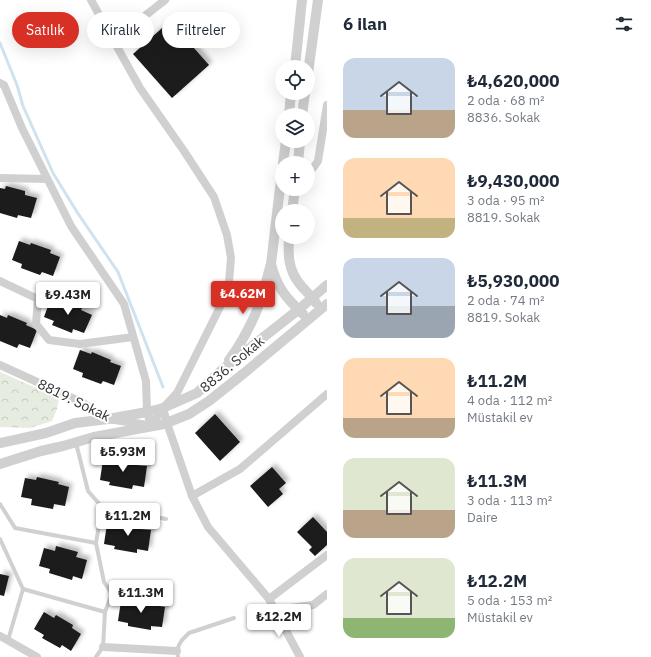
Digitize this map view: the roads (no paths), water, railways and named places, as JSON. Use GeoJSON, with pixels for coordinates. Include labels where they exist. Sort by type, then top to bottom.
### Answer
{"type":"FeatureCollection","features":[{"type":"Feature","properties":{"kind":"street"},"geometry":{"type":"LineString","coordinates":[[91,0],[98,12]]}},
{"type":"Feature","properties":{"kind":"street"},"geometry":{"type":"LineString","coordinates":[[150,12],[165,0]]}},
{"type":"Feature","properties":{"kind":"street"},"geometry":{"type":"LineString","coordinates":[[296,60],[302,0]]}},
{"type":"Feature","properties":{"kind":"street"},"geometry":{"type":"LineString","coordinates":[[310,60],[318,0]]}},
{"type":"Feature","properties":{"kind":"street"},"geometry":{"type":"LineString","coordinates":[[118,48],[140,88],[214,197],[227,235],[231,258],[229,282],[220,307],[177,393],[163,408],[152,426]]}},
{"type":"Feature","properties":{"kind":"street"},"geometry":{"type":"LineString","coordinates":[[0,83],[4,85],[22,128],[70,226],[124,304],[146,381],[147,412],[152,426]]}},
{"type":"Feature","properties":{"kind":"street"},"geometry":{"type":"LineString","coordinates":[[315,164],[318,161],[327,105]]}},
{"type":"Feature","properties":{"kind":"street"},"geometry":{"type":"LineString","coordinates":[[0,178],[47,179]]}},
{"type":"Feature","properties":{"kind":"street"},"geometry":{"type":"LineString","coordinates":[[223,369],[241,344],[255,316],[271,264],[279,196]]}},
{"type":"Feature","properties":{"kind":"street"},"geometry":{"type":"LineString","coordinates":[[0,464],[94,437],[166,422],[189,414],[209,400],[324,307],[312,298],[299,283],[290,266],[288,244]]}},
{"type":"Feature","properties":{"kind":"street"},"geometry":{"type":"LineString","coordinates":[[271,264],[275,278],[281,290],[298,310],[309,319]]}},
{"type":"Feature","properties":{"kind":"street"},"geometry":{"type":"LineString","coordinates":[[0,281],[38,298],[36,324],[49,340],[80,344],[133,337]]}},
{"type":"Feature","properties":{"kind":"street","name":"8836. Sokak"},"geometry":{"type":"LineString","coordinates":[[0,443],[46,433],[75,423],[147,412],[163,408],[197,394],[223,369],[327,286]]}},
{"type":"Feature","properties":{"kind":"street","name":"8819. Sokak"},"geometry":{"type":"LineString","coordinates":[[0,365],[81,402],[108,419],[152,426]]}},
{"type":"Feature","properties":{"kind":"street"},"geometry":{"type":"LineString","coordinates":[[192,496],[240,469],[327,394]]}},
{"type":"Feature","properties":{"kind":"street"},"geometry":{"type":"LineString","coordinates":[[163,408],[166,422],[192,496],[208,527],[269,599],[300,657]]}},
{"type":"Feature","properties":{"kind":"street"},"geometry":{"type":"LineString","coordinates":[[269,599],[327,555]]}},
{"type":"Feature","properties":{"kind":"street"},"geometry":{"type":"LineString","coordinates":[[275,610],[313,605],[327,594]]}},
{"type":"Feature","properties":{"kind":"street"},"geometry":{"type":"LineString","coordinates":[[0,636],[37,657]]}},
{"type":"Feature","properties":{"kind":"street"},"geometry":{"type":"LineString","coordinates":[[103,647],[178,654]]}},
{"type":"Feature","properties":{"kind":"lane"},"geometry":{"type":"LineString","coordinates":[[76,442],[88,491],[102,507],[166,519]]}},
{"type":"Feature","properties":{"kind":"lane"},"geometry":{"type":"LineString","coordinates":[[0,504],[15,528],[96,543]]}},
{"type":"Feature","properties":{"kind":"lane"},"geometry":{"type":"LineString","coordinates":[[96,657],[103,647],[105,612],[112,594],[104,582],[96,543],[102,507]]}},
{"type":"Feature","properties":{"kind":"lane"},"geometry":{"type":"LineString","coordinates":[[0,539],[23,589],[8,640]]}},
{"type":"Feature","properties":{"kind":"lane"},"geometry":{"type":"LineString","coordinates":[[23,589],[105,612]]}},
{"type":"Feature","properties":{"kind":"lane"},"geometry":{"type":"LineString","coordinates":[[178,654],[179,645],[189,633],[234,618]]}},
{"type":"Feature","properties":{"kind":"waterway"},"geometry":{"type":"LineString","coordinates":[[0,43],[17,85],[23,106],[53,173],[77,212],[118,272],[163,387]]}}]}
